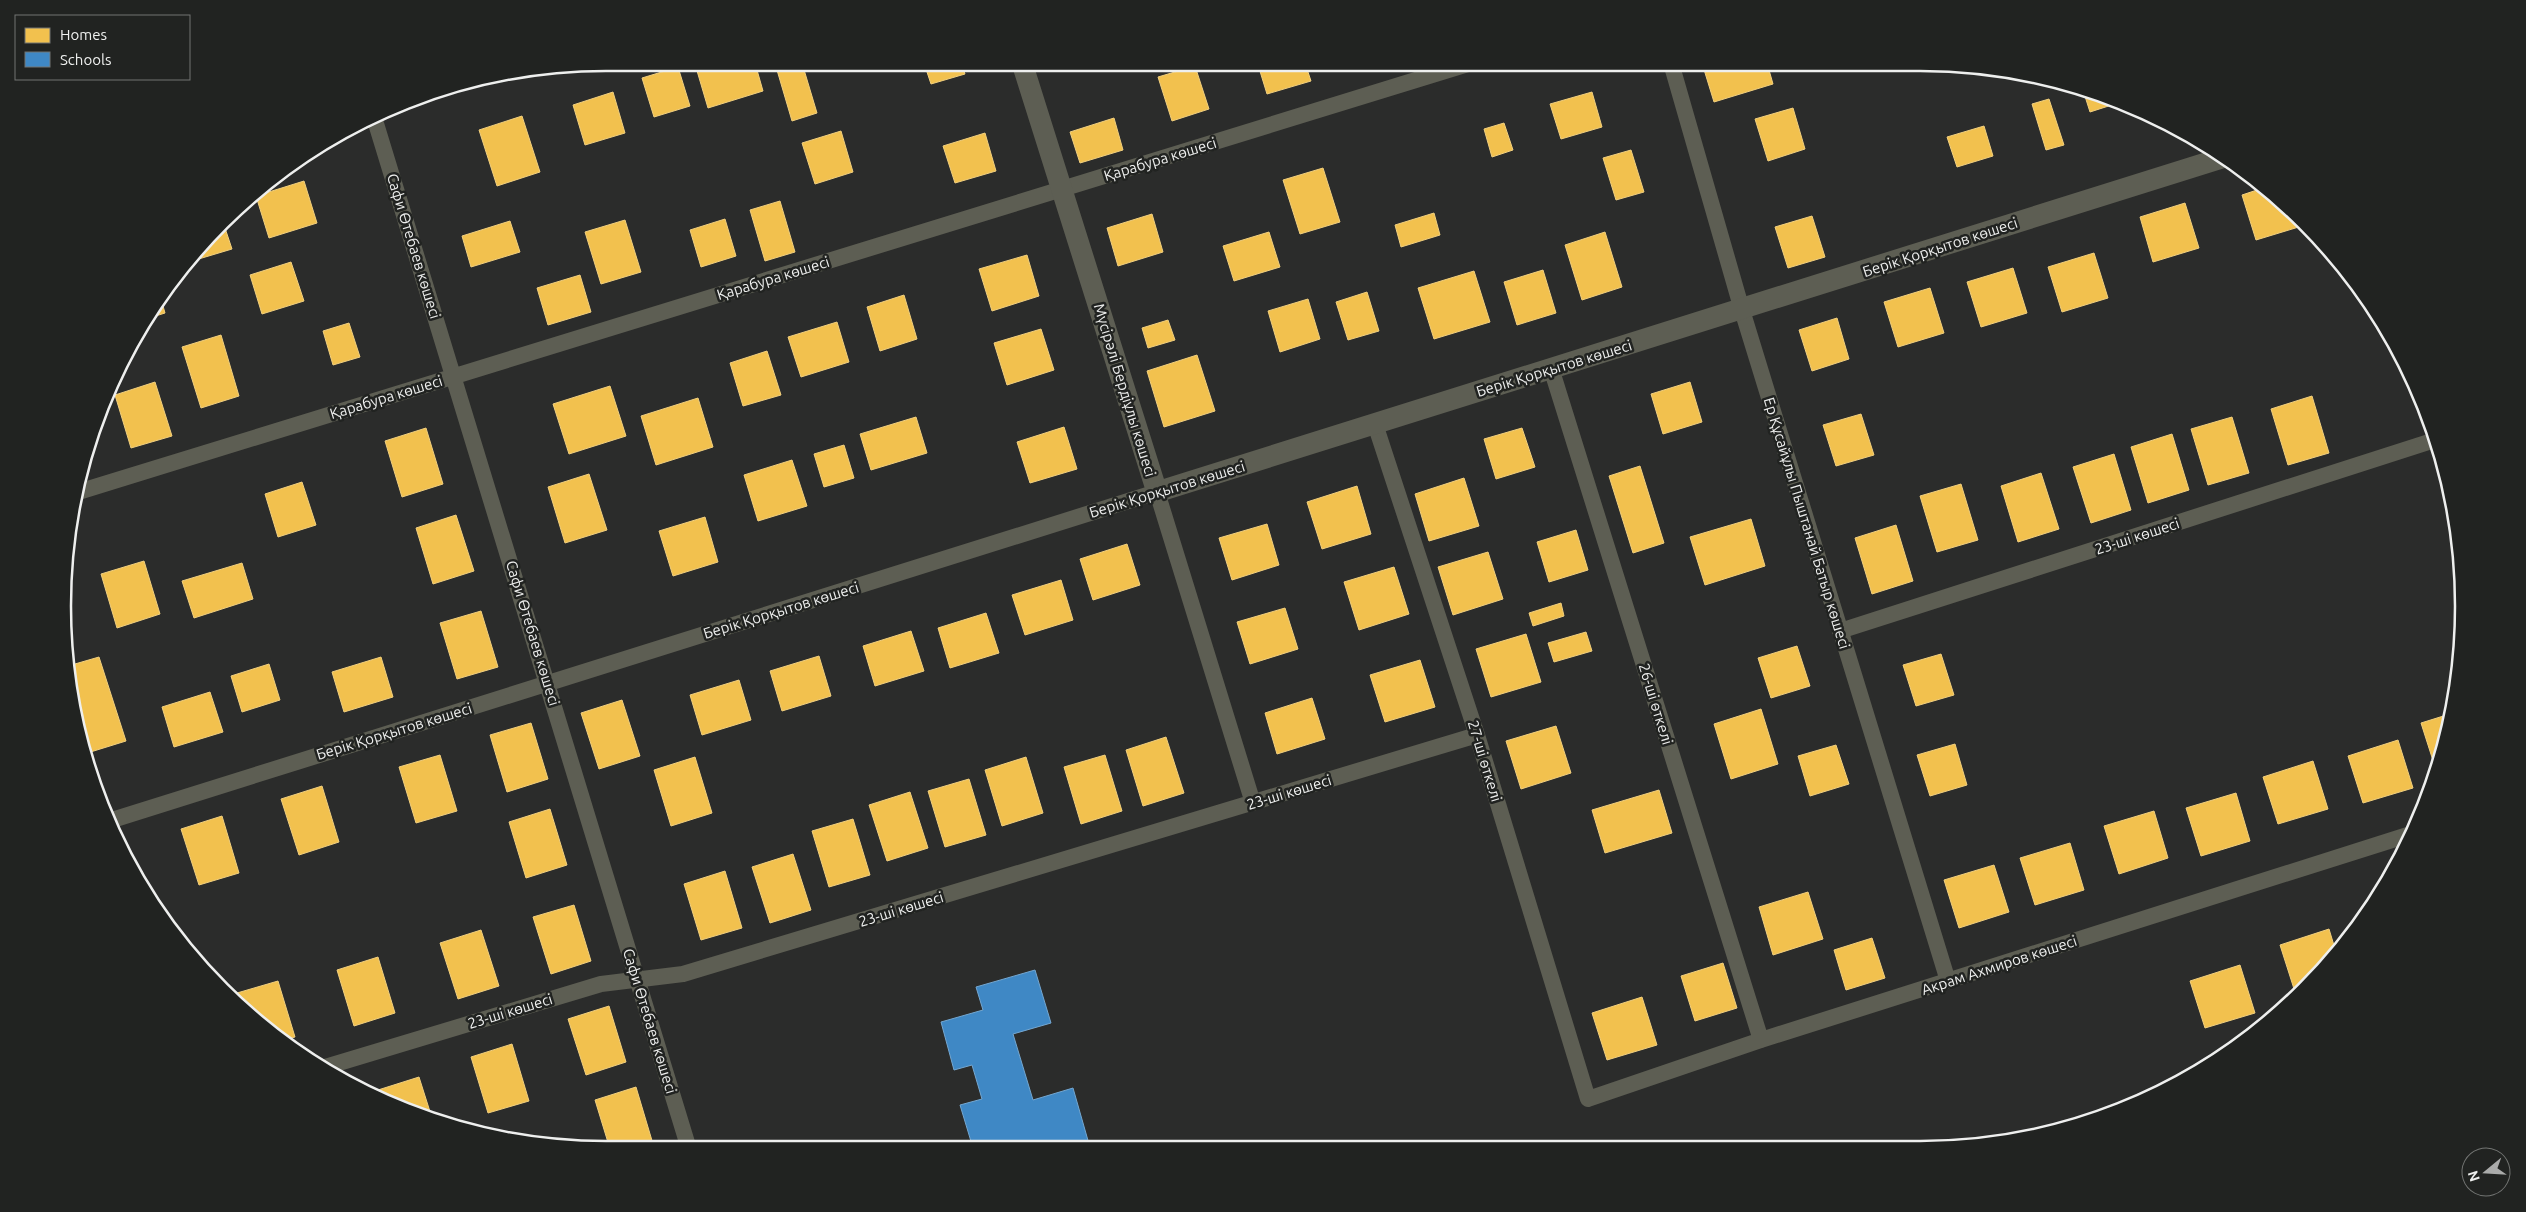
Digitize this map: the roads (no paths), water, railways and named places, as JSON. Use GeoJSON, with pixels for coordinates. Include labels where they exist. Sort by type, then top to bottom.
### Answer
{"type":"FeatureCollection","features":[{"type":"Feature","properties":{"kind":"street","name":"Мүсірәлі Бердіұлы көшесі"},"geometry":{"type":"LineString","coordinates":[[1025,71],[1253,803]]}},
{"type":"Feature","properties":{"kind":"street","name":"Қарабура көшесі"},"geometry":{"type":"LineString","coordinates":[[84,490],[1442,71]]}},
{"type":"Feature","properties":{"kind":"street","name":"Ер Құсайұлы Пыштанай Батыр көшесі"},"geometry":{"type":"LineString","coordinates":[[1674,71],[1742,310],[1948,981]]}},
{"type":"Feature","properties":{"kind":"street","name":"Сафи Өтебаев көшесі"},"geometry":{"type":"LineString","coordinates":[[376,123],[455,376],[687,1141]]}},
{"type":"Feature","properties":{"kind":"street","name":"Берік Қорқытов көшесі"},"geometry":{"type":"LineString","coordinates":[[116,819],[2215,160]]}},
{"type":"Feature","properties":{"kind":"street","name":"26-ші өткелі"},"geometry":{"type":"LineString","coordinates":[[1551,368],[1761,1040]]}},
{"type":"Feature","properties":{"kind":"street","name":"27-ші өткелі"},"geometry":{"type":"LineString","coordinates":[[1375,424],[1477,735],[1588,1099]]}},
{"type":"Feature","properties":{"kind":"street","name":"23-шi көшесi"},"geometry":{"type":"LineString","coordinates":[[1840,631],[2429,442]]}},
{"type":"Feature","properties":{"kind":"street","name":"23-шi көшесi"},"geometry":{"type":"LineString","coordinates":[[332,1065],[601,984],[636,978],[683,974],[1477,735]]}},
{"type":"Feature","properties":{"kind":"street","name":"Акрам Ахмиров көшесі"},"geometry":{"type":"LineString","coordinates":[[1588,1099],[1761,1040],[2403,837]]}}]}
